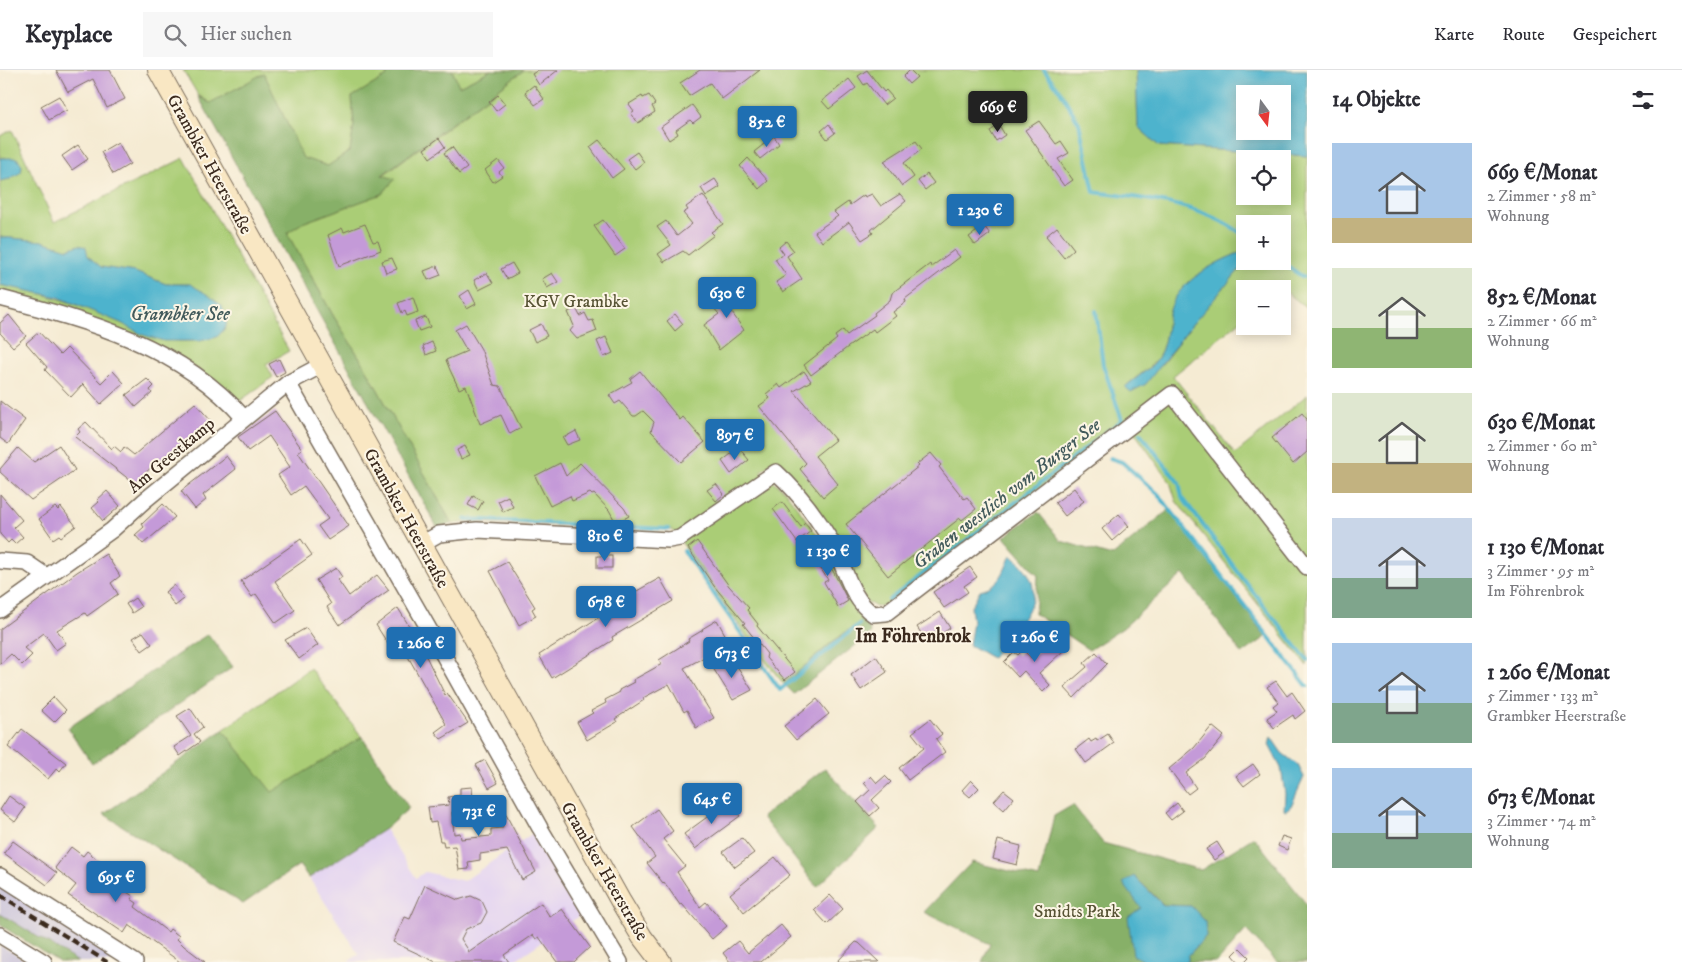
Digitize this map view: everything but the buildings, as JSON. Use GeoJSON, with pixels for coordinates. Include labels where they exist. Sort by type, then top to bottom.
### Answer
{"type":"FeatureCollection","features":[{"type":"Feature","properties":{"kind":"main road","name":"Grambker Heerstraße"},"geometry":{"type":"LineString","coordinates":[[158,70],[620,902],[642,937],[662,962]]}},
{"type":"Feature","properties":{"kind":"street"},"geometry":{"type":"LineString","coordinates":[[0,298],[104,327],[147,345],[191,372],[232,405],[244,418]]}},
{"type":"Feature","properties":{"kind":"street","name":"Am Geestkamp"},"geometry":{"type":"LineString","coordinates":[[0,610],[112,530],[244,418],[288,384],[322,365]]}},
{"type":"Feature","properties":{"kind":"street","name":"Grambker Heerstraße"},"geometry":{"type":"LineString","coordinates":[[288,384],[426,622],[540,828],[620,962]]}},
{"type":"Feature","properties":{"kind":"street"},"geometry":{"type":"LineString","coordinates":[[422,544],[439,534],[477,530],[670,540],[680,538],[776,472],[792,486],[831,542],[862,607],[873,614],[886,613],[1172,394],[1307,567]]}},
{"type":"Feature","properties":{"kind":"street"},"geometry":{"type":"LineString","coordinates":[[0,561],[27,563],[46,576]]}},
{"type":"Feature","properties":{"kind":"street"},"geometry":{"type":"LineString","coordinates":[[0,876],[135,962]]}},
{"type":"Feature","properties":{"kind":"street"},"geometry":{"type":"LineString","coordinates":[[0,935],[44,962]]}},
{"type":"Feature","properties":{"kind":"shaded area"},"geometry":{"type":"Polygon","coordinates":[[[385,829],[416,878],[425,872],[464,881],[533,833],[581,915],[512,962],[348,962],[359,954],[309,878],[385,829]]]}},
{"type":"Feature","properties":{"kind":"shaded area"},"geometry":{"type":"Polygon","coordinates":[[[0,886],[119,962],[78,962],[0,914],[0,886]]]}},
{"type":"Feature","properties":{"kind":"shaded area"},"geometry":{"type":"Polygon","coordinates":[[[0,945],[28,962],[0,962],[0,945]]]}},
{"type":"Feature","properties":{"kind":"green space"},"geometry":{"type":"Polygon","coordinates":[[[183,70],[385,70],[387,76],[352,97],[354,125],[350,151],[328,166],[303,159],[264,74],[210,103],[198,95],[183,70]]]}},
{"type":"Feature","properties":{"kind":"green space"},"geometry":{"type":"Polygon","coordinates":[[[385,70],[452,70],[459,86],[491,70],[524,70],[382,175],[395,179],[382,194],[302,223],[287,233],[334,317],[363,363],[452,524],[437,527],[198,96],[210,103],[264,73],[303,158],[328,166],[350,151],[354,125],[352,97],[387,76],[385,70]]]}},
{"type":"Feature","properties":{"kind":"green space"},"geometry":{"type":"Polygon","coordinates":[[[452,70],[491,70],[459,86],[452,70]]]}},
{"type":"Feature","properties":{"kind":"green space","name":"KGV Grambke"},"geometry":{"type":"Polygon","coordinates":[[[524,70],[1136,70],[1138,127],[1159,146],[1236,151],[1236,205],[1291,205],[1291,155],[1307,156],[1307,308],[1291,296],[1291,280],[1236,280],[1236,324],[1173,376],[1235,454],[1307,395],[1307,666],[1176,501],[1170,482],[1127,422],[887,604],[876,607],[866,601],[810,501],[778,459],[761,471],[785,491],[822,541],[864,619],[831,643],[784,684],[758,652],[673,530],[469,522],[452,524],[363,363],[334,317],[287,233],[302,223],[382,194],[395,179],[382,176],[524,70]],[[1236,215],[1236,255],[1224,259],[1202,272],[1182,289],[1175,298],[1171,308],[1164,344],[1159,356],[1125,387],[1163,363],[1189,328],[1239,270],[1291,270],[1291,215],[1236,215]]]}},
{"type":"Feature","properties":{"kind":"green space"},"geometry":{"type":"Polygon","coordinates":[[[12,130],[54,222],[184,158],[289,351],[266,364],[273,377],[240,401],[194,367],[0,294],[0,285],[37,293],[96,312],[141,332],[167,340],[182,341],[217,337],[190,284],[166,284],[135,272],[101,267],[88,256],[42,241],[0,237],[0,181],[10,179],[21,172],[22,166],[4,157],[0,158],[0,136],[12,130]]]}},
{"type":"Feature","properties":{"kind":"green space"},"geometry":{"type":"Polygon","coordinates":[[[1170,509],[1266,637],[1242,654],[1183,574],[1123,628],[1089,650],[1035,614],[1038,576],[1004,537],[1038,512],[1061,541],[1112,556],[1170,509]]]}},
{"type":"Feature","properties":{"kind":"green space"},"geometry":{"type":"Polygon","coordinates":[[[864,619],[871,633],[794,694],[784,684],[831,643],[864,619]]]}},
{"type":"Feature","properties":{"kind":"green space"},"geometry":{"type":"Polygon","coordinates":[[[208,634],[233,667],[92,764],[68,728],[208,634]]]}},
{"type":"Feature","properties":{"kind":"green space"},"geometry":{"type":"Polygon","coordinates":[[[310,668],[362,737],[272,793],[223,730],[310,668]]]}},
{"type":"Feature","properties":{"kind":"green space"},"geometry":{"type":"Polygon","coordinates":[[[223,730],[272,792],[362,737],[409,808],[385,829],[309,878],[299,865],[243,904],[104,814],[223,730]]]}},
{"type":"Feature","properties":{"kind":"green space"},"geometry":{"type":"Polygon","coordinates":[[[825,768],[879,828],[817,887],[762,817],[825,768]]]}},
{"type":"Feature","properties":{"kind":"green space","name":"Smidts Park"},"geometry":{"type":"Polygon","coordinates":[[[1073,805],[1103,843],[1201,870],[1254,837],[1307,905],[1307,962],[1277,962],[1246,930],[1217,962],[1188,962],[1188,956],[1206,936],[1191,906],[1164,905],[1134,876],[1142,908],[1133,955],[1146,962],[982,962],[990,944],[924,912],[972,862],[1039,878],[1054,816],[1073,805]]]}},
{"type":"Feature","properties":{"kind":"green space"},"geometry":{"type":"Polygon","coordinates":[[[0,914],[78,962],[59,962],[0,925],[0,914]]]}},
{"type":"Feature","properties":{"kind":"water"},"geometry":{"type":"Polygon","coordinates":[[[1136,70],[1307,70],[1307,156],[1291,155],[1291,150],[1236,151],[1159,146],[1138,127],[1136,70]]]}},
{"type":"Feature","properties":{"kind":"water"},"geometry":{"type":"Polygon","coordinates":[[[0,158],[17,158],[22,166],[21,172],[10,179],[0,181],[0,158]]]}},
{"type":"Feature","properties":{"kind":"water","name":"Grambker See"},"geometry":{"type":"Polygon","coordinates":[[[0,237],[42,241],[68,249],[79,245],[86,247],[88,256],[101,267],[135,272],[166,284],[190,284],[221,305],[227,316],[226,327],[217,337],[200,341],[164,341],[143,335],[121,323],[58,297],[0,285],[0,237]]]}},
{"type":"Feature","properties":{"kind":"water"},"geometry":{"type":"Polygon","coordinates":[[[1235,255],[1236,270],[1239,270],[1189,328],[1146,384],[1131,392],[1125,387],[1148,369],[1159,356],[1175,297],[1182,288],[1202,272],[1235,255]]]}},
{"type":"Feature","properties":{"kind":"water"},"geometry":{"type":"Polygon","coordinates":[[[1011,555],[1025,569],[1032,582],[1033,595],[1030,607],[1023,620],[992,658],[969,645],[973,622],[971,607],[980,590],[993,585],[997,581],[1011,555]]]}},
{"type":"Feature","properties":{"kind":"water"},"geometry":{"type":"Polygon","coordinates":[[[1271,737],[1282,753],[1298,765],[1304,777],[1291,806],[1286,810],[1284,809],[1285,794],[1281,768],[1269,745],[1271,737]]]}},
{"type":"Feature","properties":{"kind":"water"},"geometry":{"type":"Polygon","coordinates":[[[1134,876],[1163,905],[1191,906],[1205,921],[1206,936],[1188,956],[1188,962],[1146,962],[1133,955],[1128,917],[1141,908],[1123,883],[1134,876]]]}},
{"type":"Feature","properties":{"kind":"waterway"},"geometry":{"type":"LineString","coordinates":[[1044,70],[1060,91],[1079,123],[1094,192],[1153,200],[1192,209],[1211,216],[1236,230]]}},
{"type":"Feature","properties":{"kind":"waterway"},"geometry":{"type":"LineString","coordinates":[[1291,269],[1303,277]]}},
{"type":"Feature","properties":{"kind":"waterway","name":"Graben westlich vom Burger See"},"geometry":{"type":"LineString","coordinates":[[889,600],[1122,420],[1103,365],[1096,311]]}},
{"type":"Feature","properties":{"kind":"waterway"},"geometry":{"type":"LineString","coordinates":[[1140,433],[1179,483],[1182,497],[1246,583],[1307,660]]}},
{"type":"Feature","properties":{"kind":"waterway"},"geometry":{"type":"LineString","coordinates":[[1110,458],[1122,462],[1158,494],[1307,686]]}},
{"type":"Feature","properties":{"kind":"waterway","name":"Graben westlich vom Burger See"},"geometry":{"type":"LineString","coordinates":[[465,519],[669,529]]}},
{"type":"Feature","properties":{"kind":"waterway","name":"Graben westlich vom Burger See"},"geometry":{"type":"LineString","coordinates":[[684,551],[780,690],[859,624]]}},
{"type":"Feature","properties":{"kind":"railway"},"geometry":{"type":"LineString","coordinates":[[0,895],[107,962]]}},
{"type":"Feature","properties":{"kind":"district","name":"Im Föhrenbrok"},"geometry":{"type":"Point","coordinates":[913,635]}}]}
